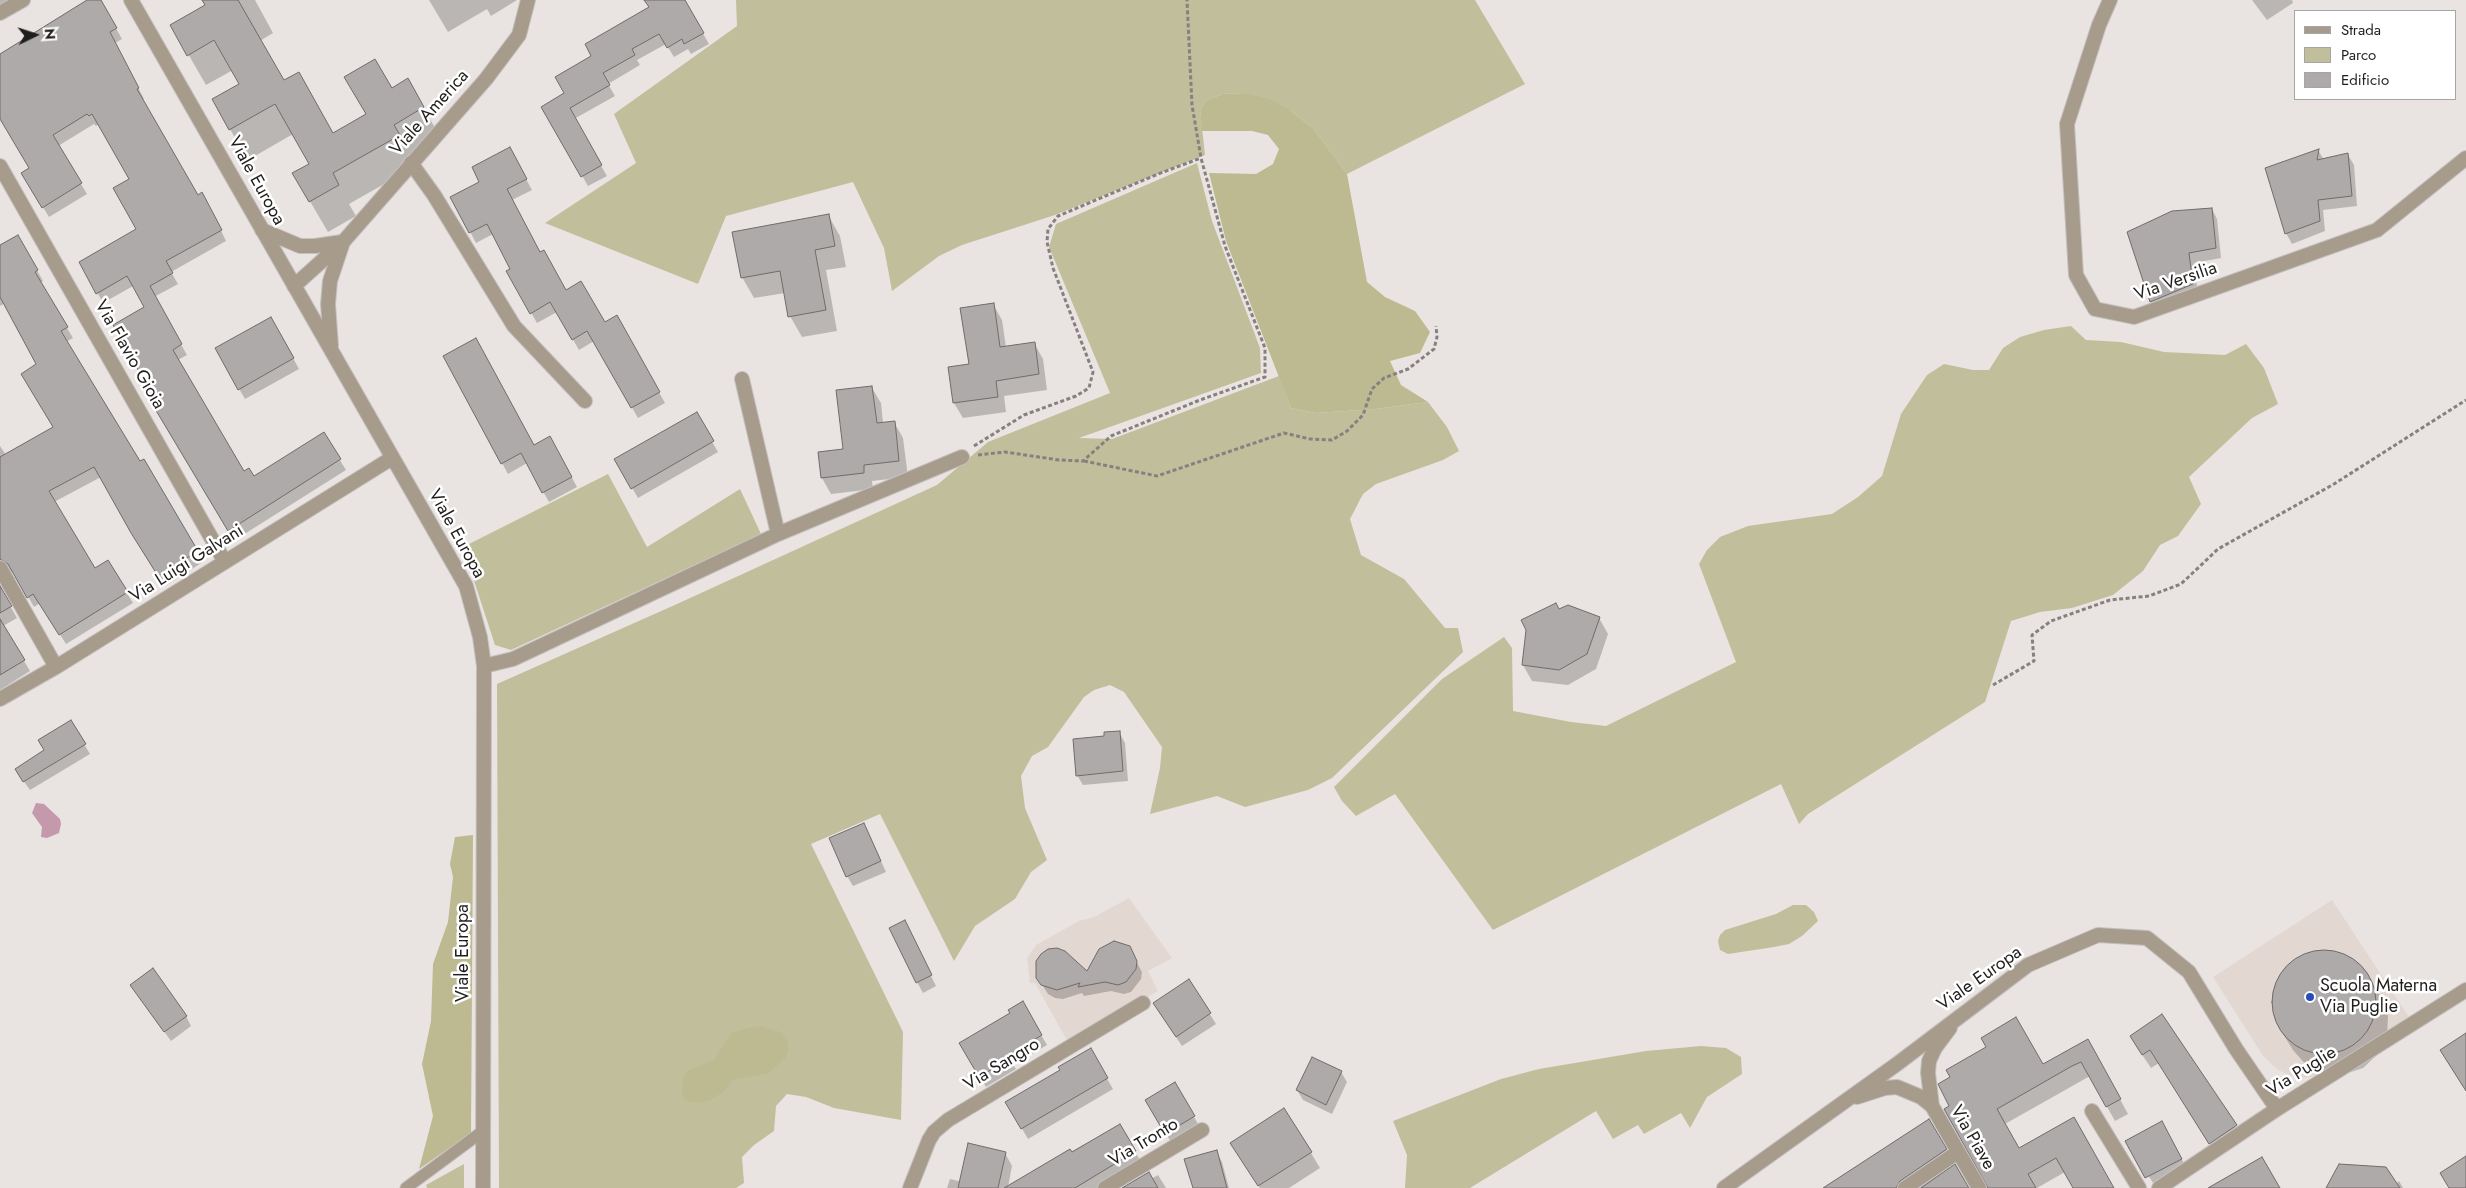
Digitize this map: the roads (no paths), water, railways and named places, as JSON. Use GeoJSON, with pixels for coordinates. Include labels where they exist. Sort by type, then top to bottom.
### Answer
{"type":"FeatureCollection","features":[{"type":"Feature","properties":{"kind":"street"},"geometry":{"type":"LineString","coordinates":[[0,13],[23,0]]}},
{"type":"Feature","properties":{"kind":"street","name":"Viale Europa"},"geometry":{"type":"LineString","coordinates":[[131,0],[466,586],[480,637],[484,666],[483,1188]]}},
{"type":"Feature","properties":{"kind":"street","name":"Viale America"},"geometry":{"type":"LineString","coordinates":[[294,286],[343,242],[503,58],[519,35],[528,0]]}},
{"type":"Feature","properties":{"kind":"street","name":"Via Versilia"},"geometry":{"type":"LineString","coordinates":[[2110,0],[2099,25],[2067,124],[2076,275],[2095,309],[2134,317],[2377,230],[2466,158]]}},
{"type":"Feature","properties":{"kind":"street"},"geometry":{"type":"LineString","coordinates":[[411,164],[434,195],[514,326],[585,401]]}},
{"type":"Feature","properties":{"kind":"street","name":"Via Flavio Gioia"},"geometry":{"type":"LineString","coordinates":[[0,166],[225,562]]}},
{"type":"Feature","properties":{"kind":"street"},"geometry":{"type":"LineString","coordinates":[[262,230],[300,246],[343,242],[330,281],[328,304],[331,350]]}},
{"type":"Feature","properties":{"kind":"street"},"geometry":{"type":"LineString","coordinates":[[742,379],[778,534]]}},
{"type":"Feature","properties":{"kind":"street"},"geometry":{"type":"LineString","coordinates":[[484,666],[513,659],[778,534],[962,456]]}},
{"type":"Feature","properties":{"kind":"street","name":"Via Luigi Galvani"},"geometry":{"type":"LineString","coordinates":[[0,699],[56,667],[392,458]]}},
{"type":"Feature","properties":{"kind":"street"},"geometry":{"type":"LineString","coordinates":[[0,568],[56,667]]}},
{"type":"Feature","properties":{"kind":"street","name":"Viale Europa"},"geometry":{"type":"LineString","coordinates":[[1724,1188],[2028,965],[2098,935],[2147,938],[2189,972],[2236,1049],[2277,1109]]}},
{"type":"Feature","properties":{"kind":"street","name":"Via Puglie"},"geometry":{"type":"LineString","coordinates":[[2159,1188],[2277,1109],[2466,990]]}},
{"type":"Feature","properties":{"kind":"street","name":"Via Sangro"},"geometry":{"type":"LineString","coordinates":[[910,1188],[929,1140],[934,1132],[948,1120],[1144,1003]]}},
{"type":"Feature","properties":{"kind":"street","name":"Via Piave"},"geometry":{"type":"LineString","coordinates":[[1932,1106],[1928,1073],[1929,1061],[1959,1016]]}},
{"type":"Feature","properties":{"kind":"street","name":"Via Piave"},"geometry":{"type":"LineString","coordinates":[[1842,1102],[1884,1088],[1897,1087],[1921,1096],[1932,1106],[1979,1188]]}},
{"type":"Feature","properties":{"kind":"street"},"geometry":{"type":"LineString","coordinates":[[2092,1112],[2139,1188]]}},
{"type":"Feature","properties":{"kind":"street","name":"Via Tronto"},"geometry":{"type":"LineString","coordinates":[[1105,1188],[1202,1130]]}},
{"type":"Feature","properties":{"kind":"street"},"geometry":{"type":"LineString","coordinates":[[1906,1188],[1958,1152]]}},
{"type":"Feature","properties":{"kind":"lane"},"geometry":{"type":"LineString","coordinates":[[406,1188],[483,1131]]}},
{"type":"Feature","properties":{"kind":"place","name":"Scuola Materna Via Puglie"},"geometry":{"type":"Point","coordinates":[2310,997]}}]}
